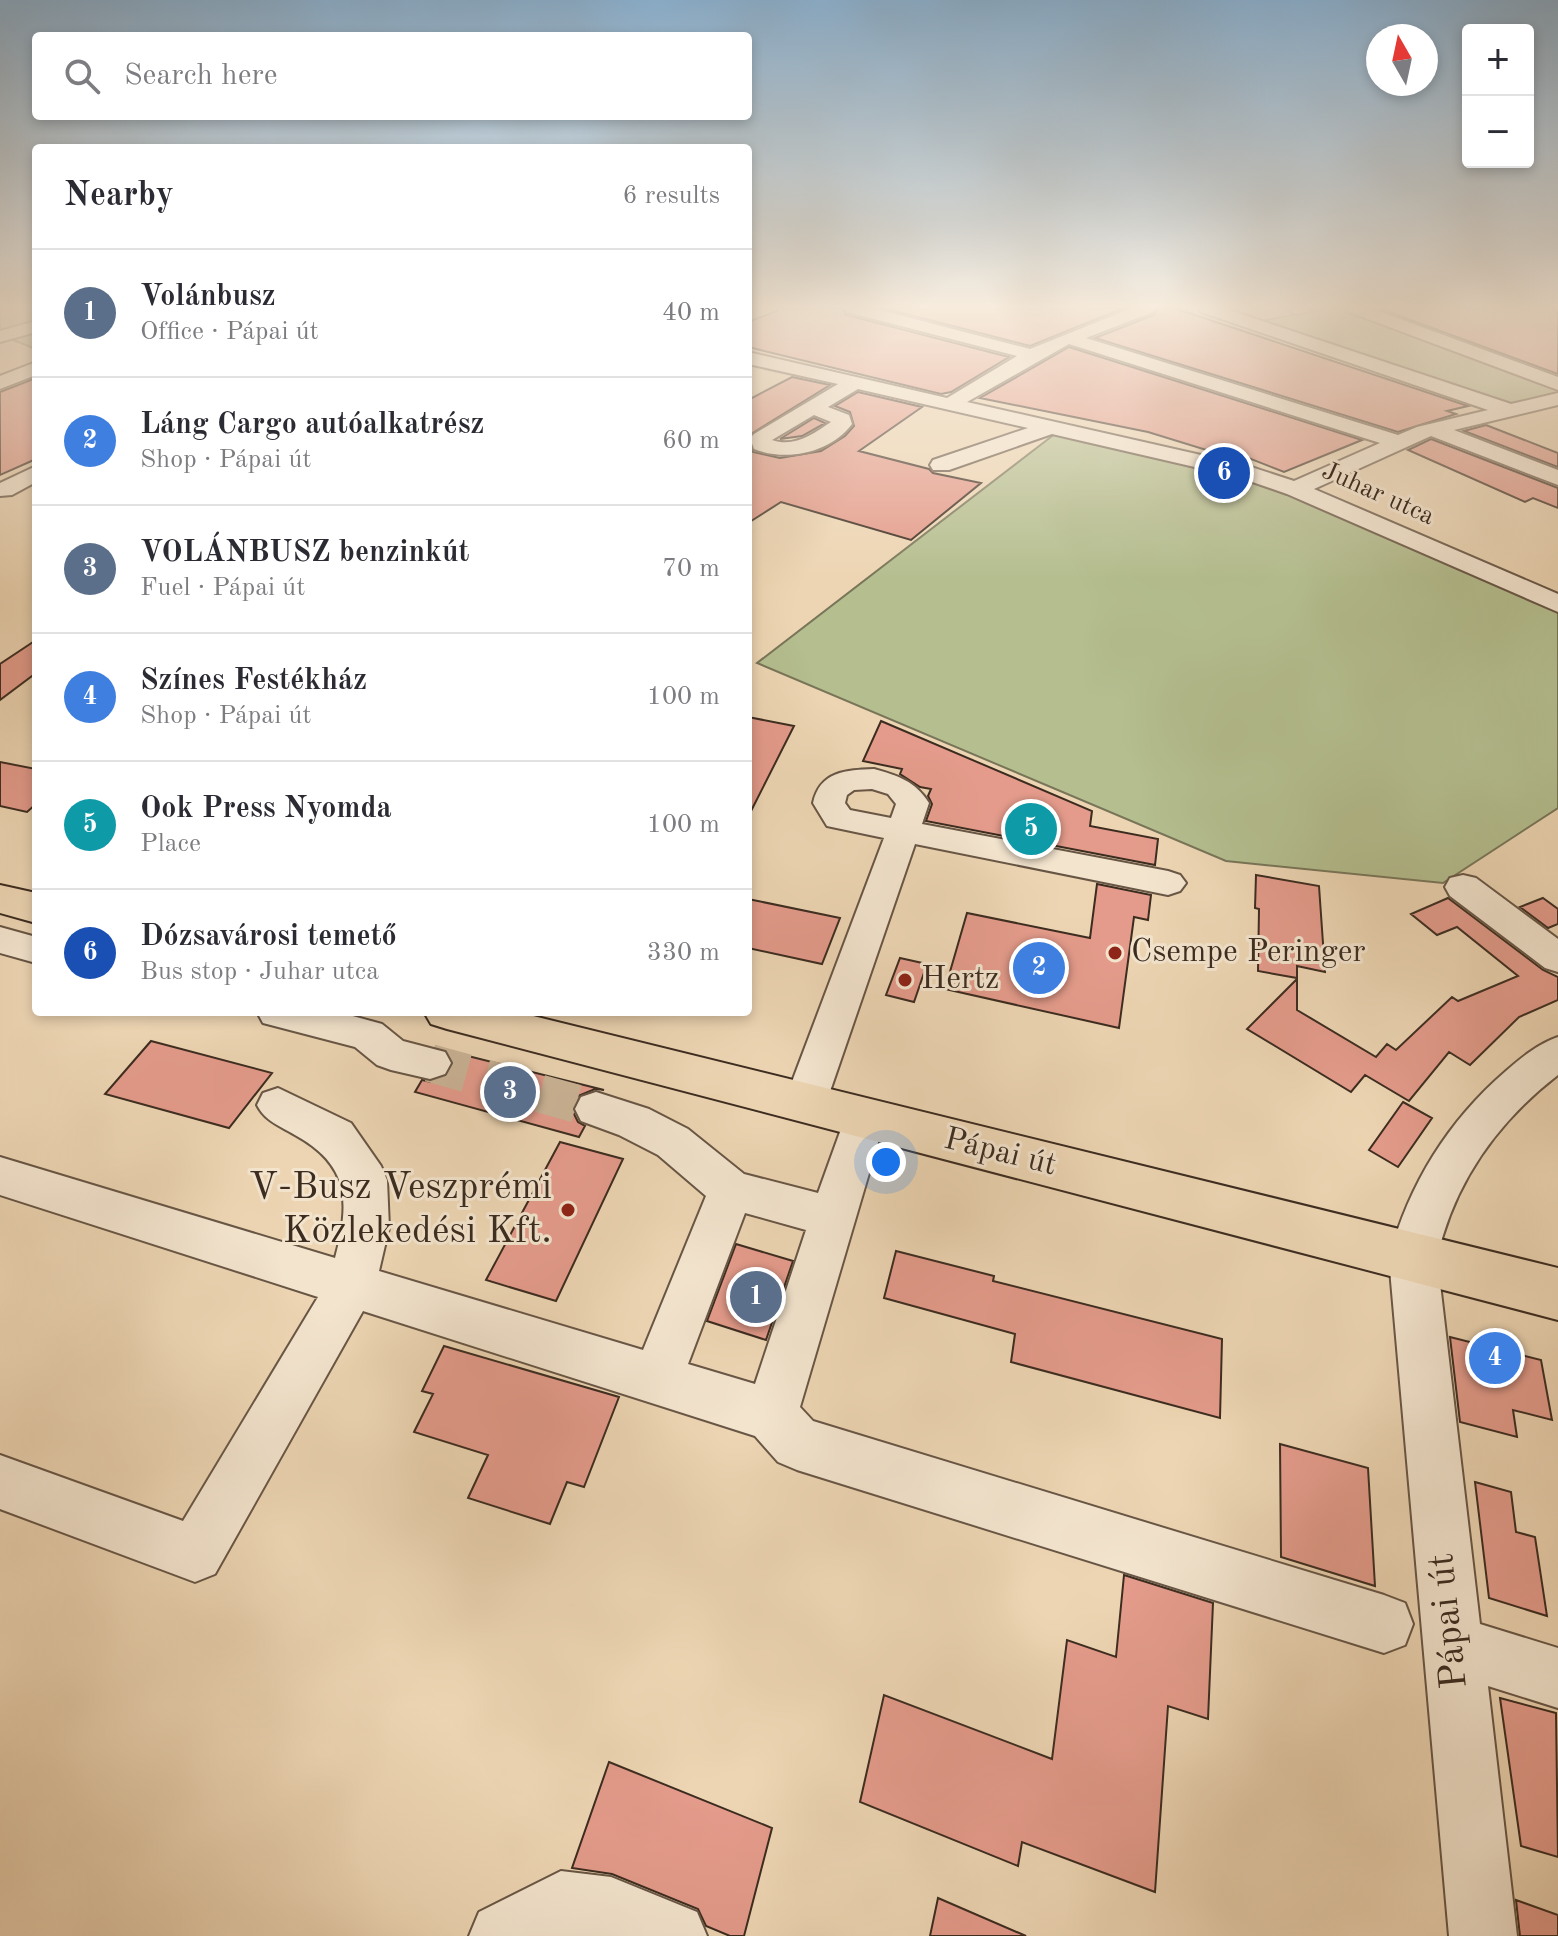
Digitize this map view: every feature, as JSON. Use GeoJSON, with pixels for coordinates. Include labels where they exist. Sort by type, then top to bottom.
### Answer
{"type":"FeatureCollection","features":[{"type":"Feature","properties":{"kind":"main road"},"geometry":{"type":"LineString","coordinates":[[0,899],[32,907]]}},
{"type":"Feature","properties":{"kind":"main road","name":"Pápai út"},"geometry":{"type":"LineString","coordinates":[[463,1016],[1558,1294]]}},
{"type":"Feature","properties":{"kind":"street"},"geometry":{"type":"LineString","coordinates":[[814,408],[838,416],[842,424],[810,445],[797,449],[770,448],[762,444],[761,438],[830,398]]}},
{"type":"Feature","properties":{"kind":"street","name":"Juhar utca"},"geometry":{"type":"LineString","coordinates":[[926,398],[1215,464],[1295,489],[1558,604]]}},
{"type":"Feature","properties":{"kind":"street"},"geometry":{"type":"LineString","coordinates":[[950,404],[960,398]]}},
{"type":"Feature","properties":{"kind":"street"},"geometry":{"type":"LineString","coordinates":[[1261,398],[1400,442]]}},
{"type":"Feature","properties":{"kind":"street"},"geometry":{"type":"LineString","coordinates":[[1474,398],[1509,410]]}},
{"type":"Feature","properties":{"kind":"street"},"geometry":{"type":"LineString","coordinates":[[1295,489],[1432,429],[1558,399]]}},
{"type":"Feature","properties":{"kind":"street"},"geometry":{"type":"LineString","coordinates":[[941,465],[1052,427]]}},
{"type":"Feature","properties":{"kind":"street"},"geometry":{"type":"LineString","coordinates":[[1432,429],[1558,478]]}},
{"type":"Feature","properties":{"kind":"street"},"geometry":{"type":"LineString","coordinates":[[752,463],[770,448]]}},
{"type":"Feature","properties":{"kind":"street"},"geometry":{"type":"LineString","coordinates":[[4,490],[32,475]]}},
{"type":"Feature","properties":{"kind":"street"},"geometry":{"type":"LineString","coordinates":[[805,1103],[903,831],[1168,883]]}},
{"type":"Feature","properties":{"kind":"street"},"geometry":{"type":"LineString","coordinates":[[1463,887],[1558,958]]}},
{"type":"Feature","properties":{"kind":"street"},"geometry":{"type":"LineString","coordinates":[[0,940],[32,949]]}},
{"type":"Feature","properties":{"kind":"street"},"geometry":{"type":"LineString","coordinates":[[293,1016],[368,1035],[391,1054],[430,1063]]}},
{"type":"Feature","properties":{"kind":"street"},"geometry":{"type":"LineString","coordinates":[[1413,1258],[1429,1203],[1486,1115],[1525,1075],[1558,1053]]}},
{"type":"Feature","properties":{"kind":"street"},"geometry":{"type":"LineString","coordinates":[[0,1482],[195,1554],[352,1285],[366,1228],[365,1180],[336,1136],[278,1105]]}},
{"type":"Feature","properties":{"kind":"street"},"geometry":{"type":"LineString","coordinates":[[596,1109],[634,1122],[673,1142],[731,1190],[833,1217]]}},
{"type":"Feature","properties":{"kind":"street"},"geometry":{"type":"LineString","coordinates":[[771,1415],[864,1119]]}},
{"type":"Feature","properties":{"kind":"street"},"geometry":{"type":"LineString","coordinates":[[0,1176],[771,1415],[797,1443],[1384,1624]]}},
{"type":"Feature","properties":{"kind":"street"},"geometry":{"type":"LineString","coordinates":[[657,1379],[731,1190]]}},
{"type":"Feature","properties":{"kind":"street","name":"Pápai út"},"geometry":{"type":"LineString","coordinates":[[1413,1258],[1483,1936]]}},
{"type":"Feature","properties":{"kind":"street"},"geometry":{"type":"LineString","coordinates":[[1451,1645],[1558,1678]]}},
{"type":"Feature","properties":{"kind":"street"},"geometry":{"type":"LineString","coordinates":[[503,1936],[561,1905],[611,1911],[673,1936]]}},
{"type":"Feature","properties":{"kind":"green space"},"geometry":{"type":"Polygon","coordinates":[[[1497,398],[1544,398],[1517,405],[1497,398]]]}},
{"type":"Feature","properties":{"kind":"green space"},"geometry":{"type":"Polygon","coordinates":[[[1056,433],[1279,489],[1558,612],[1558,808],[1443,883],[1226,861],[757,663],[1056,433]]]}},
{"type":"Feature","properties":{"kind":"building"},"geometry":{"type":"Polygon","coordinates":[[[0,398],[32,398],[32,461],[0,475],[0,398]]]}},
{"type":"Feature","properties":{"kind":"building"},"geometry":{"type":"Polygon","coordinates":[[[752,398],[809,398],[752,434],[752,398]]]}},
{"type":"Feature","properties":{"kind":"building"},"geometry":{"type":"Polygon","coordinates":[[[848,398],[885,398],[922,407],[859,451],[929,469],[933,473],[981,483],[911,540],[781,502],[752,520],[752,450],[780,458],[821,451],[845,436],[854,426],[850,412],[835,406],[848,398]]]}},
{"type":"Feature","properties":{"kind":"building"},"geometry":{"type":"Polygon","coordinates":[[[982,398],[1231,398],[1362,440],[1284,472],[1236,453],[1229,457],[1148,432],[982,398]]]}},
{"type":"Feature","properties":{"kind":"building"},"geometry":{"type":"Polygon","coordinates":[[[1290,398],[1445,398],[1468,406],[1447,411],[1456,414],[1398,432],[1290,398]]]}},
{"type":"Feature","properties":{"kind":"building"},"geometry":{"type":"Polygon","coordinates":[[[814,418],[825,423],[802,436],[780,439],[814,418]]]}},
{"type":"Feature","properties":{"kind":"building"},"geometry":{"type":"Polygon","coordinates":[[[1486,425],[1558,453],[1558,467],[1464,431],[1486,425]]]}},
{"type":"Feature","properties":{"kind":"building"},"geometry":{"type":"Polygon","coordinates":[[[1431,439],[1558,488],[1558,508],[1533,498],[1525,502],[1408,450],[1431,439]]]}},
{"type":"Feature","properties":{"kind":"building"},"geometry":{"type":"Polygon","coordinates":[[[32,643],[32,676],[0,700],[0,664],[32,643]]]}},
{"type":"Feature","properties":{"kind":"building"},"geometry":{"type":"Polygon","coordinates":[[[752,718],[794,726],[752,809],[752,718]]]}},
{"type":"Feature","properties":{"kind":"building"},"geometry":{"type":"Polygon","coordinates":[[[881,721],[1092,811],[1090,826],[1158,839],[1155,865],[926,821],[932,804],[928,796],[931,789],[920,787],[900,774],[902,769],[863,761],[881,721]]]}},
{"type":"Feature","properties":{"kind":"building"},"geometry":{"type":"Polygon","coordinates":[[[0,762],[32,768],[32,808],[27,812],[0,806],[0,762]]]}},
{"type":"Feature","properties":{"kind":"building"},"geometry":{"type":"Polygon","coordinates":[[[1256,875],[1319,886],[1325,972],[1297,966],[1297,978],[1258,971],[1256,875]]]}},
{"type":"Feature","properties":{"kind":"building"},"geometry":{"type":"Polygon","coordinates":[[[1097,884],[1151,895],[1148,920],[1134,917],[1119,1028],[945,989],[967,913],[1090,938],[1097,884]]]}},
{"type":"Feature","properties":{"kind":"building"},"geometry":{"type":"Polygon","coordinates":[[[1448,898],[1543,970],[1558,977],[1558,1000],[1519,1017],[1470,1065],[1449,1052],[1409,1101],[1365,1075],[1351,1092],[1247,1029],[1297,979],[1297,1010],[1376,1057],[1387,1044],[1396,1050],[1452,997],[1458,1001],[1518,976],[1457,927],[1437,935],[1411,914],[1448,898]]]}},
{"type":"Feature","properties":{"kind":"building"},"geometry":{"type":"Polygon","coordinates":[[[1543,898],[1558,909],[1558,924],[1548,928],[1520,907],[1543,898]]]}},
{"type":"Feature","properties":{"kind":"building"},"geometry":{"type":"Polygon","coordinates":[[[752,900],[840,918],[822,964],[752,949],[752,900]]]}},
{"type":"Feature","properties":{"kind":"building","name":"Hertz"},"geometry":{"type":"Polygon","coordinates":[[[900,958],[927,964],[914,1002],[886,995],[900,958]]]}},
{"type":"Feature","properties":{"kind":"building"},"geometry":{"type":"Polygon","coordinates":[[[151,1041],[272,1073],[229,1128],[105,1094],[151,1041]]]}},
{"type":"Feature","properties":{"kind":"building"},"geometry":{"type":"Polygon","coordinates":[[[448,1051],[604,1090],[595,1089],[578,1096],[572,1110],[578,1122],[585,1126],[579,1137],[415,1092],[422,1080],[431,1082],[448,1075],[454,1064],[448,1051]]]}},
{"type":"Feature","properties":{"kind":"building"},"geometry":{"type":"Polygon","coordinates":[[[1403,1102],[1432,1118],[1398,1167],[1369,1150],[1403,1102]]]}},
{"type":"Feature","properties":{"kind":"building"},"geometry":{"type":"Polygon","coordinates":[[[560,1142],[623,1159],[556,1301],[486,1280],[560,1142]]]}},
{"type":"Feature","properties":{"kind":"building"},"geometry":{"type":"Polygon","coordinates":[[[736,1244],[793,1261],[766,1340],[707,1321],[736,1244]]]}},
{"type":"Feature","properties":{"kind":"building"},"geometry":{"type":"Polygon","coordinates":[[[896,1251],[994,1276],[993,1281],[1222,1339],[1220,1418],[1011,1362],[1015,1334],[884,1298],[896,1251]]]}},
{"type":"Feature","properties":{"kind":"building"},"geometry":{"type":"Polygon","coordinates":[[[1450,1337],[1541,1360],[1552,1420],[1513,1410],[1517,1437],[1460,1422],[1450,1337]]]}},
{"type":"Feature","properties":{"kind":"building"},"geometry":{"type":"Polygon","coordinates":[[[444,1346],[619,1397],[584,1487],[567,1482],[550,1524],[468,1498],[488,1455],[414,1432],[433,1394],[422,1391],[444,1346]]]}},
{"type":"Feature","properties":{"kind":"building"},"geometry":{"type":"Polygon","coordinates":[[[1280,1444],[1368,1468],[1375,1586],[1281,1557],[1280,1444]]]}},
{"type":"Feature","properties":{"kind":"building"},"geometry":{"type":"Polygon","coordinates":[[[1475,1482],[1511,1492],[1516,1532],[1535,1537],[1547,1616],[1489,1598],[1475,1482]]]}},
{"type":"Feature","properties":{"kind":"building"},"geometry":{"type":"Polygon","coordinates":[[[1124,1575],[1213,1603],[1208,1719],[1168,1706],[1155,1892],[1022,1842],[1018,1866],[860,1802],[884,1695],[1052,1759],[1067,1640],[1116,1657],[1124,1575]]]}},
{"type":"Feature","properties":{"kind":"building"},"geometry":{"type":"Polygon","coordinates":[[[1500,1698],[1556,1713],[1558,1857],[1521,1846],[1500,1698]]]}},
{"type":"Feature","properties":{"kind":"building"},"geometry":{"type":"Polygon","coordinates":[[[609,1762],[772,1828],[744,1936],[730,1936],[706,1926],[698,1909],[612,1874],[572,1868],[609,1762]]]}},
{"type":"Feature","properties":{"kind":"building"},"geometry":{"type":"Polygon","coordinates":[[[938,1898],[1026,1936],[930,1936],[938,1898]]]}},
{"type":"Feature","properties":{"kind":"building"},"geometry":{"type":"Polygon","coordinates":[[[1516,1900],[1558,1915],[1558,1936],[1520,1936],[1516,1900]]]}},
{"type":"Feature","properties":{"kind":"tunnel"},"geometry":{"type":"LineString","coordinates":[[430,1063],[596,1109]]}},
{"type":"Feature","properties":{"kind":"place","name":"Dózsavárosi temető"},"geometry":{"type":"Point","coordinates":[1224,473]}},
{"type":"Feature","properties":{"kind":"place","name":"Ook Press Nyomda"},"geometry":{"type":"Point","coordinates":[1031,829]}},
{"type":"Feature","properties":{"kind":"place","name":"Csempe Peringer"},"geometry":{"type":"Point","coordinates":[1115,953]}},
{"type":"Feature","properties":{"kind":"place","name":"Láng Cargo autóalkatrész"},"geometry":{"type":"Point","coordinates":[1039,968]}},
{"type":"Feature","properties":{"kind":"place","name":"Hertz"},"geometry":{"type":"Point","coordinates":[905,980]}},
{"type":"Feature","properties":{"kind":"place","name":"VOLÁNBUSZ benzinkút"},"geometry":{"type":"Point","coordinates":[510,1092]}},
{"type":"Feature","properties":{"kind":"place","name":"V-Busz Veszprémi Közlekedési Kft."},"geometry":{"type":"Point","coordinates":[568,1210]}},
{"type":"Feature","properties":{"kind":"place","name":"Volánbusz"},"geometry":{"type":"Point","coordinates":[756,1297]}},
{"type":"Feature","properties":{"kind":"place","name":"Színes Festékház"},"geometry":{"type":"Point","coordinates":[1495,1358]}}]}
